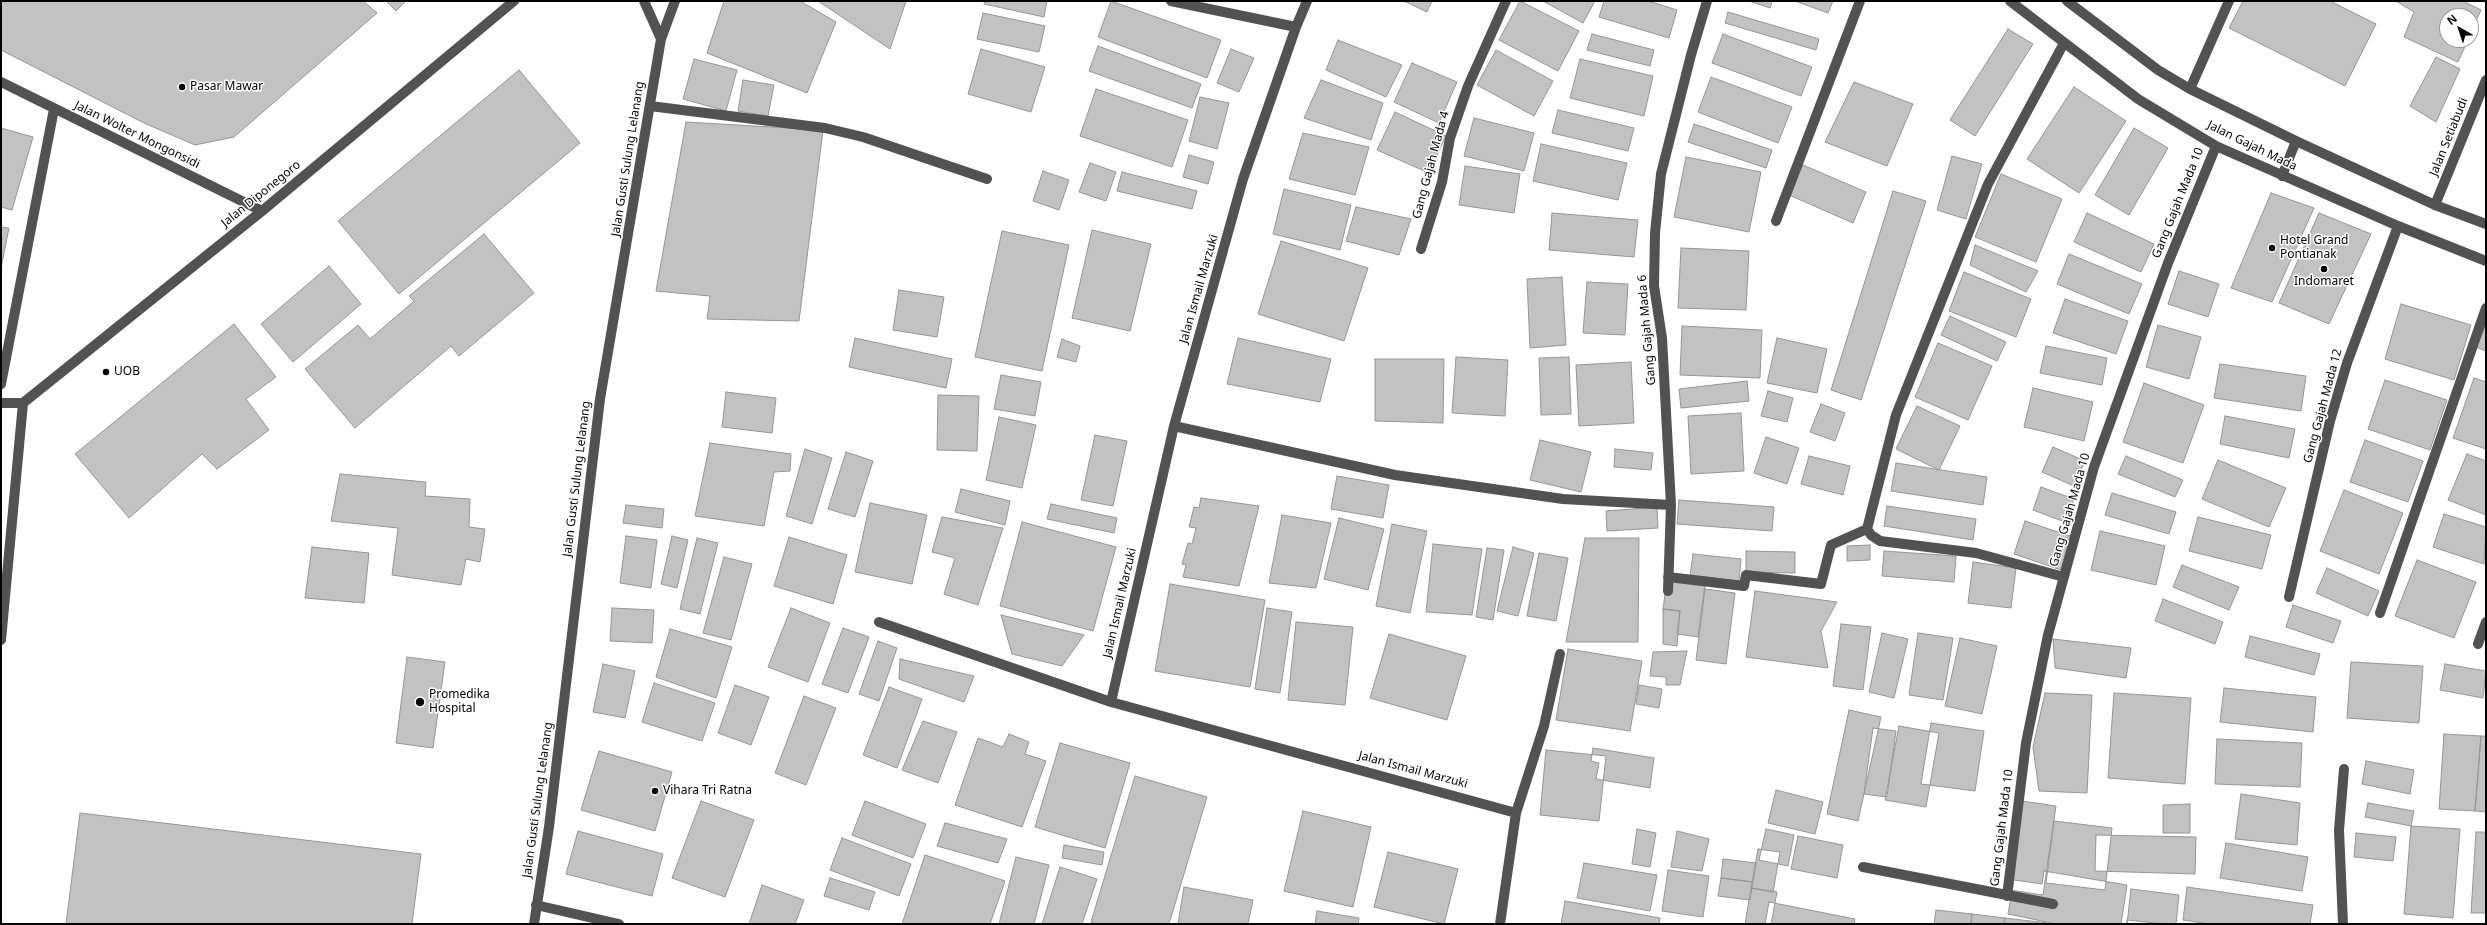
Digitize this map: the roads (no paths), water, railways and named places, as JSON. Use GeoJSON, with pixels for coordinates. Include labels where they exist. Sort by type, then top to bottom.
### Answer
{"type":"FeatureCollection","features":[{"type":"Feature","properties":{"kind":"street","name":"Jalan Diponegoro"},"geometry":{"type":"LineString","coordinates":[[23,403],[262,211],[514,1]]}},
{"type":"Feature","properties":{"kind":"street"},"geometry":{"type":"LineString","coordinates":[[644,1],[661,39]]}},
{"type":"Feature","properties":{"kind":"street","name":"Jalan Gusti Sulung Lelanang"},"geometry":{"type":"LineString","coordinates":[[534,924],[550,820],[600,399],[661,39],[675,1]]}},
{"type":"Feature","properties":{"kind":"street"},"geometry":{"type":"LineString","coordinates":[[1171,1],[1296,27]]}},
{"type":"Feature","properties":{"kind":"street","name":"Jalan Ismail Marzuki"},"geometry":{"type":"LineString","coordinates":[[1307,1],[1296,27],[1244,179],[1174,426],[1111,702],[1516,813]]}},
{"type":"Feature","properties":{"kind":"street","name":"Gang Gajah Mada 4"},"geometry":{"type":"LineString","coordinates":[[1421,249],[1442,182],[1450,138],[1468,86],[1506,1]]}},
{"type":"Feature","properties":{"kind":"street","name":"Gang Gajah Mada 6"},"geometry":{"type":"LineString","coordinates":[[1668,591],[1671,505],[1662,338],[1654,286],[1655,232],[1661,174],[1691,55],[1707,1]]}},
{"type":"Feature","properties":{"kind":"street"},"geometry":{"type":"LineString","coordinates":[[1776,221],[1860,1]]}},
{"type":"Feature","properties":{"kind":"street","name":"Jalan Gajah Mada"},"geometry":{"type":"LineString","coordinates":[[2010,1],[2138,99],[2216,146],[2398,226],[2486,262]]}},
{"type":"Feature","properties":{"kind":"street","name":"Jalan Gajah Mada"},"geometry":{"type":"LineString","coordinates":[[2067,1],[2158,70],[2190,89],[2296,141],[2435,205],[2486,224]]}},
{"type":"Feature","properties":{"kind":"street"},"geometry":{"type":"LineString","coordinates":[[2190,89],[2229,1]]}},
{"type":"Feature","properties":{"kind":"street"},"geometry":{"type":"LineString","coordinates":[[2064,43],[1988,184],[1896,415],[1867,528],[1871,535],[1880,541],[1976,553],[2064,577]]}},
{"type":"Feature","properties":{"kind":"street","name":"Jalan Setiabudi"},"geometry":{"type":"LineString","coordinates":[[2435,205],[2486,80]]}},
{"type":"Feature","properties":{"kind":"street","name":"Jalan Wolter Mongonsidi"},"geometry":{"type":"LineString","coordinates":[[1,82],[262,211]]}},
{"type":"Feature","properties":{"kind":"street"},"geometry":{"type":"LineString","coordinates":[[650,106],[825,128],[863,137],[987,179]]}},
{"type":"Feature","properties":{"kind":"street"},"geometry":{"type":"LineString","coordinates":[[1,384],[54,109]]}},
{"type":"Feature","properties":{"kind":"street"},"geometry":{"type":"LineString","coordinates":[[2282,176],[2296,141]]}},
{"type":"Feature","properties":{"kind":"street","name":"Gang Gajah Mada 10"},"geometry":{"type":"LineString","coordinates":[[2007,896],[2026,743],[2048,635],[2094,467],[2135,349],[2216,146]]}},
{"type":"Feature","properties":{"kind":"street","name":"Gang Gajah Mada 12"},"geometry":{"type":"LineString","coordinates":[[2289,597],[2330,421],[2347,363],[2398,226]]}},
{"type":"Feature","properties":{"kind":"street"},"geometry":{"type":"LineString","coordinates":[[2380,613],[2486,308]]}},
{"type":"Feature","properties":{"kind":"street"},"geometry":{"type":"LineString","coordinates":[[1,403],[23,403],[1,640]]}},
{"type":"Feature","properties":{"kind":"street"},"geometry":{"type":"LineString","coordinates":[[1174,426],[1394,475],[1563,499],[1671,505]]}},
{"type":"Feature","properties":{"kind":"street"},"geometry":{"type":"LineString","coordinates":[[1668,577],[1744,586],[1746,575],[1821,584],[1831,544],[1867,528]]}},
{"type":"Feature","properties":{"kind":"street"},"geometry":{"type":"LineString","coordinates":[[879,622],[1111,702]]}},
{"type":"Feature","properties":{"kind":"street"},"geometry":{"type":"LineString","coordinates":[[2478,644],[2486,622]]}},
{"type":"Feature","properties":{"kind":"street"},"geometry":{"type":"LineString","coordinates":[[1500,924],[1516,813],[1544,726],[1560,654]]}},
{"type":"Feature","properties":{"kind":"street"},"geometry":{"type":"LineString","coordinates":[[2343,924],[2339,830],[2344,770]]}},
{"type":"Feature","properties":{"kind":"street"},"geometry":{"type":"LineString","coordinates":[[1864,868],[2053,904]]}},
{"type":"Feature","properties":{"kind":"street"},"geometry":{"type":"LineString","coordinates":[[536,905],[619,924]]}},
{"type":"Feature","properties":{"kind":"place","name":"Pasar Mawar"},"geometry":{"type":"Point","coordinates":[182,87]}},
{"type":"Feature","properties":{"kind":"place","name":"Hotel Grand Pontianak"},"geometry":{"type":"Point","coordinates":[2272,248]}},
{"type":"Feature","properties":{"kind":"place","name":"Indomaret"},"geometry":{"type":"Point","coordinates":[2324,269]}},
{"type":"Feature","properties":{"kind":"place","name":"UOB"},"geometry":{"type":"Point","coordinates":[106,372]}},
{"type":"Feature","properties":{"kind":"place","name":"Promedika Hospital"},"geometry":{"type":"Point","coordinates":[420,702]}},
{"type":"Feature","properties":{"kind":"place","name":"Vihara Tri Ratna"},"geometry":{"type":"Point","coordinates":[655,791]}}]}
